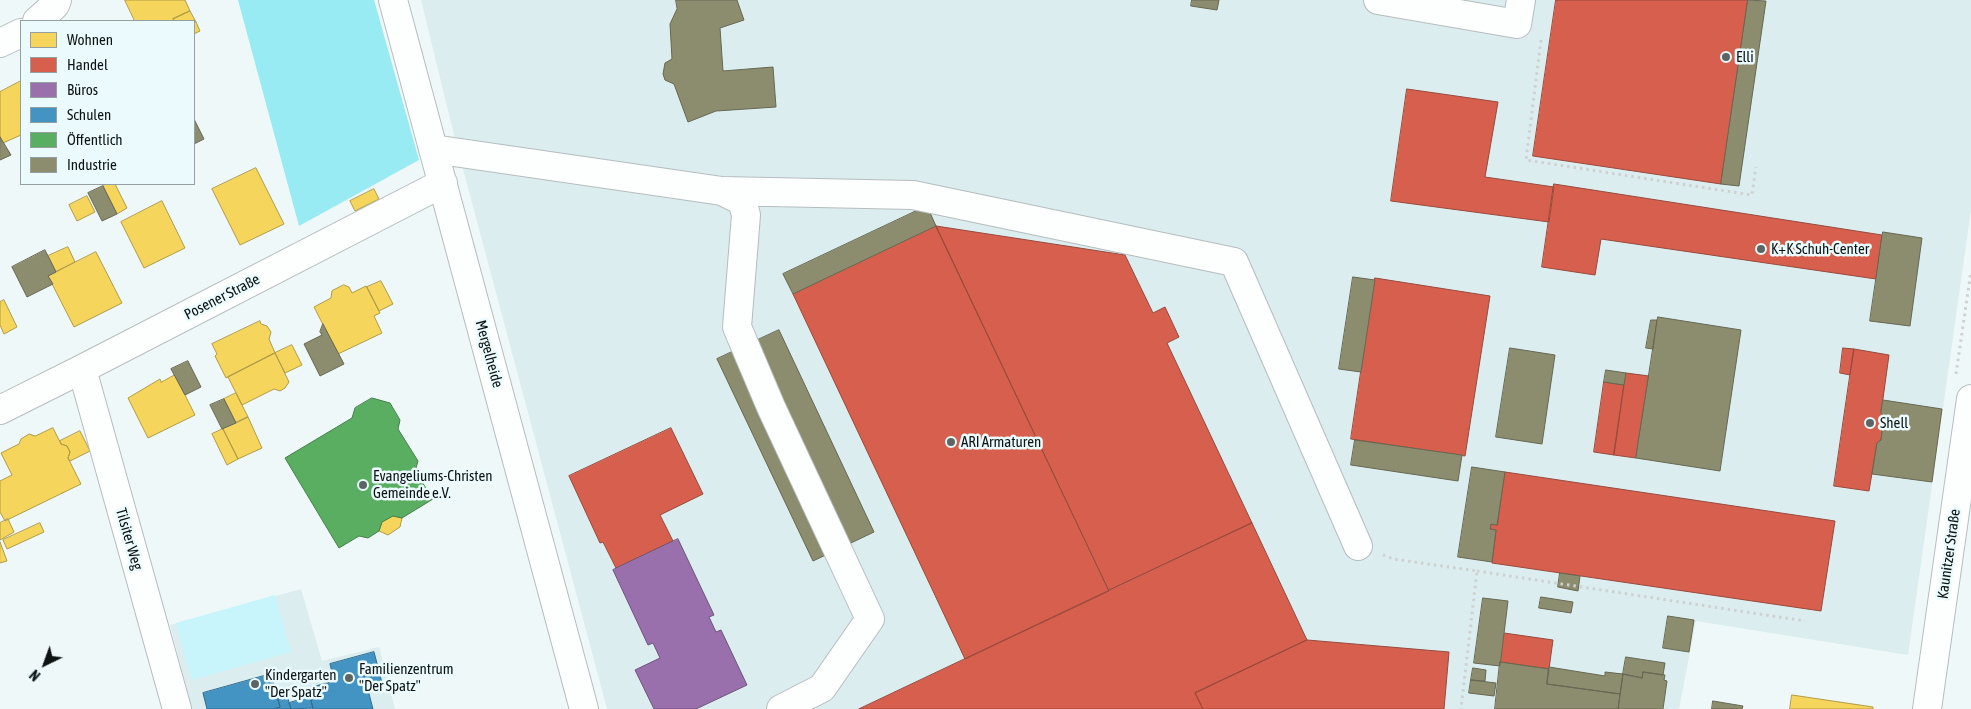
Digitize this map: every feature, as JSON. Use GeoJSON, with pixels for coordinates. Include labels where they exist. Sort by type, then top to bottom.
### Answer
{"type":"FeatureCollection","features":[{"type":"Feature","properties":{"kind":"street"},"geometry":{"type":"LineString","coordinates":[[38,20],[55,5],[57,0]]}},
{"type":"Feature","properties":{"kind":"street","name":"Mergelheide"},"geometry":{"type":"LineString","coordinates":[[393,0],[584,709]]}},
{"type":"Feature","properties":{"kind":"street"},"geometry":{"type":"LineString","coordinates":[[1378,0],[1517,24],[1521,0]]}},
{"type":"Feature","properties":{"kind":"street"},"geometry":{"type":"LineString","coordinates":[[0,43],[20,33]]}},
{"type":"Feature","properties":{"kind":"street"},"geometry":{"type":"LineString","coordinates":[[433,149],[722,191],[913,195],[1234,262],[1358,546]]}},
{"type":"Feature","properties":{"kind":"street","name":"Posener Straße"},"geometry":{"type":"LineString","coordinates":[[0,410],[442,183]]}},
{"type":"Feature","properties":{"kind":"street"},"geometry":{"type":"LineString","coordinates":[[722,191],[742,201],[746,215],[738,327],[771,407],[870,619],[822,688],[781,709]]}},
{"type":"Feature","properties":{"kind":"street","name":"Tilsiter Weg"},"geometry":{"type":"LineString","coordinates":[[82,369],[177,709]]}},
{"type":"Feature","properties":{"kind":"street","name":"Kaunitzer Straße"},"geometry":{"type":"LineString","coordinates":[[1927,709],[1971,399]]}},
{"type":"Feature","properties":{"kind":"path"},"geometry":{"type":"LineString","coordinates":[[1541,38],[1526,160],[1752,195],[1756,167]]}},
{"type":"Feature","properties":{"kind":"path"},"geometry":{"type":"LineString","coordinates":[[1358,546],[1393,559],[1805,621]]}},
{"type":"Feature","properties":{"kind":"path"},"geometry":{"type":"LineString","coordinates":[[1461,709],[1477,571]]}},
{"type":"Feature","properties":{"kind":"shaded area"},"geometry":{"type":"Polygon","coordinates":[[[238,0],[374,0],[419,160],[299,226],[238,0]]]}},
{"type":"Feature","properties":{"kind":"shaded area"},"geometry":{"type":"Polygon","coordinates":[[[421,0],[1971,0],[1971,210],[1908,655],[1696,621],[1679,709],[607,709],[455,139],[421,0]]]}},
{"type":"Feature","properties":{"kind":"shaded area"},"geometry":{"type":"Polygon","coordinates":[[[301,589],[322,661],[379,647],[395,709],[192,709],[170,625],[301,589]]]}},
{"type":"Feature","properties":{"kind":"shaded area"},"geometry":{"type":"Polygon","coordinates":[[[275,595],[291,652],[192,680],[176,623],[275,595]]]}},
{"type":"Feature","properties":{"kind":"building: Wohnen"},"geometry":{"type":"Polygon","coordinates":[[[125,0],[185,0],[190,11],[174,20],[135,20],[125,0]]]}},
{"type":"Feature","properties":{"kind":"building: Wohnen"},"geometry":{"type":"Polygon","coordinates":[[[190,11],[195,20],[174,20],[190,11]]]}},
{"type":"Feature","properties":{"kind":"building: Wohnen"},"geometry":{"type":"Polygon","coordinates":[[[195,22],[200,31],[195,34],[195,22]]]}},
{"type":"Feature","properties":{"kind":"building: Wohnen"},"geometry":{"type":"Polygon","coordinates":[[[20,82],[20,135],[3,143],[0,137],[0,92],[20,82]]]}},
{"type":"Feature","properties":{"kind":"building: Wohnen"},"geometry":{"type":"Polygon","coordinates":[[[256,168],[284,224],[240,245],[212,189],[256,168]]]}},
{"type":"Feature","properties":{"kind":"building: Wohnen"},"geometry":{"type":"Polygon","coordinates":[[[116,185],[127,208],[117,214],[103,186],[116,185]]]}},
{"type":"Feature","properties":{"kind":"building: Wohnen"},"geometry":{"type":"Polygon","coordinates":[[[374,189],[379,199],[355,211],[350,201],[374,189]]]}},
{"type":"Feature","properties":{"kind":"building: Wohnen"},"geometry":{"type":"Polygon","coordinates":[[[87,196],[95,212],[77,221],[69,205],[87,196]]]}},
{"type":"Feature","properties":{"kind":"building: Wohnen"},"geometry":{"type":"Polygon","coordinates":[[[162,201],[185,248],[144,268],[121,222],[162,201]]]}},
{"type":"Feature","properties":{"kind":"building: Wohnen"},"geometry":{"type":"Polygon","coordinates":[[[68,247],[75,262],[56,272],[48,256],[68,247]]]}},
{"type":"Feature","properties":{"kind":"building: Wohnen"},"geometry":{"type":"Polygon","coordinates":[[[96,252],[122,303],[74,327],[48,276],[96,252]]]}},
{"type":"Feature","properties":{"kind":"building: Wohnen"},"geometry":{"type":"Polygon","coordinates":[[[381,281],[393,304],[379,311],[367,287],[381,281]]]}},
{"type":"Feature","properties":{"kind":"building: Wohnen"},"geometry":{"type":"Polygon","coordinates":[[[344,285],[349,287],[352,293],[366,286],[380,313],[374,316],[382,333],[338,354],[314,307],[331,298],[332,291],[344,285]]]}},
{"type":"Feature","properties":{"kind":"building: Wohnen"},"geometry":{"type":"Polygon","coordinates":[[[4,300],[17,327],[4,334],[0,325],[0,302],[4,300]]]}},
{"type":"Feature","properties":{"kind":"building: Wohnen"},"geometry":{"type":"Polygon","coordinates":[[[260,321],[271,332],[269,339],[275,353],[226,378],[215,356],[217,354],[212,344],[260,321]]]}},
{"type":"Feature","properties":{"kind":"building: Wohnen"},"geometry":{"type":"Polygon","coordinates":[[[292,345],[302,365],[285,373],[275,353],[292,345]]]}},
{"type":"Feature","properties":{"kind":"building: Wohnen"},"geometry":{"type":"Polygon","coordinates":[[[275,353],[289,382],[280,391],[274,389],[242,405],[228,377],[275,353]]]}},
{"type":"Feature","properties":{"kind":"building: Wohnen"},"geometry":{"type":"Polygon","coordinates":[[[175,375],[195,415],[148,438],[128,398],[160,379],[161,382],[175,375]]]}},
{"type":"Feature","properties":{"kind":"building: Wohnen"},"geometry":{"type":"Polygon","coordinates":[[[236,393],[248,417],[236,423],[224,399],[236,393]]]}},
{"type":"Feature","properties":{"kind":"building: Wohnen"},"geometry":{"type":"Polygon","coordinates":[[[248,417],[262,448],[238,459],[223,429],[248,417]]]}},
{"type":"Feature","properties":{"kind":"building: Wohnen"},"geometry":{"type":"Polygon","coordinates":[[[53,428],[61,444],[67,446],[70,452],[68,458],[81,484],[5,521],[0,512],[0,481],[12,475],[1,453],[19,444],[21,439],[29,434],[35,436],[53,428]]]}},
{"type":"Feature","properties":{"kind":"building: Wohnen"},"geometry":{"type":"Polygon","coordinates":[[[223,429],[238,459],[227,465],[212,434],[223,429]]]}},
{"type":"Feature","properties":{"kind":"building: Wohnen"},"geometry":{"type":"Polygon","coordinates":[[[80,431],[90,451],[70,461],[68,458],[70,452],[67,446],[61,444],[60,441],[80,431]]]}},
{"type":"Feature","properties":{"kind":"building: Wohnen"},"geometry":{"type":"Polygon","coordinates":[[[393,516],[402,518],[400,527],[388,535],[379,531],[382,522],[393,516]]]}},
{"type":"Feature","properties":{"kind":"building: Wohnen"},"geometry":{"type":"Polygon","coordinates":[[[8,519],[14,532],[0,540],[0,523],[8,519]]]}},
{"type":"Feature","properties":{"kind":"building: Wohnen"},"geometry":{"type":"Polygon","coordinates":[[[40,523],[44,532],[7,549],[3,540],[40,523]]]}},
{"type":"Feature","properties":{"kind":"building: Wohnen"},"geometry":{"type":"Polygon","coordinates":[[[0,542],[7,561],[0,563],[0,542]]]}},
{"type":"Feature","properties":{"kind":"building: Wohnen"},"geometry":{"type":"Polygon","coordinates":[[[1792,695],[1873,707],[1873,709],[1790,709],[1792,695]]]}},
{"type":"Feature","properties":{"kind":"building: Handel"},"geometry":{"type":"Polygon","coordinates":[[[1556,0],[1748,0],[1721,184],[1533,156],[1556,0]]]}},
{"type":"Feature","properties":{"kind":"building: Handel"},"geometry":{"type":"Polygon","coordinates":[[[1407,89],[1498,102],[1485,177],[1554,187],[1549,222],[1391,201],[1407,89]]]}},
{"type":"Feature","properties":{"kind":"building: Handel"},"geometry":{"type":"Polygon","coordinates":[[[1554,184],[1882,235],[1876,279],[1601,239],[1595,275],[1542,267],[1554,184]]]}},
{"type":"Feature","properties":{"kind":"building: Handel","name":"ARI Armaturen"},"geometry":{"type":"Polygon","coordinates":[[[936,226],[1109,591],[965,659],[793,294],[936,226]]]}},
{"type":"Feature","properties":{"kind":"building: Handel"},"geometry":{"type":"Polygon","coordinates":[[[936,226],[1125,255],[1153,313],[1165,307],[1179,337],[1167,343],[1252,523],[1109,590],[936,226]]]}},
{"type":"Feature","properties":{"kind":"building: Handel"},"geometry":{"type":"Polygon","coordinates":[[[1375,278],[1490,296],[1465,456],[1351,439],[1375,278]]]}},
{"type":"Feature","properties":{"kind":"building: Handel"},"geometry":{"type":"Polygon","coordinates":[[[1843,348],[1854,349],[1850,375],[1840,373],[1843,348]]]}},
{"type":"Feature","properties":{"kind":"building: Handel"},"geometry":{"type":"Polygon","coordinates":[[[1854,349],[1889,355],[1881,413],[1884,416],[1881,440],[1877,443],[1869,491],[1834,486],[1854,349]]]}},
{"type":"Feature","properties":{"kind":"building: Handel"},"geometry":{"type":"Polygon","coordinates":[[[1626,373],[1649,376],[1636,458],[1614,455],[1626,373]]]}},
{"type":"Feature","properties":{"kind":"building: Handel"},"geometry":{"type":"Polygon","coordinates":[[[1604,382],[1624,385],[1614,455],[1594,452],[1604,382]]]}},
{"type":"Feature","properties":{"kind":"building: Handel"},"geometry":{"type":"Polygon","coordinates":[[[671,428],[703,494],[660,515],[673,541],[616,568],[603,542],[600,543],[569,476],[671,428]]]}},
{"type":"Feature","properties":{"kind":"building: Handel"},"geometry":{"type":"Polygon","coordinates":[[[1505,472],[1835,521],[1821,611],[1492,563],[1496,530],[1490,529],[1491,524],[1497,525],[1505,472]]]}},
{"type":"Feature","properties":{"kind":"building: Handel"},"geometry":{"type":"Polygon","coordinates":[[[1252,523],[1307,640],[1195,693],[1203,709],[859,709],[1252,523]]]}},
{"type":"Feature","properties":{"kind":"building: Handel"},"geometry":{"type":"Polygon","coordinates":[[[1504,633],[1553,640],[1549,669],[1500,662],[1504,633]]]}},
{"type":"Feature","properties":{"kind":"building: Handel"},"geometry":{"type":"Polygon","coordinates":[[[1307,640],[1449,652],[1444,709],[1203,709],[1195,693],[1307,640]]]}},
{"type":"Feature","properties":{"kind":"building: Büros"},"geometry":{"type":"Polygon","coordinates":[[[678,539],[714,615],[709,617],[716,632],[721,630],[747,685],[696,709],[654,709],[635,670],[660,658],[653,643],[648,645],[613,570],[678,539]]]}},
{"type":"Feature","properties":{"kind":"building: Schulen","name":"Familienzentrum \"Der Spatz\""},"geometry":{"type":"Polygon","coordinates":[[[374,652],[379,671],[364,675],[373,709],[313,709],[308,688],[334,681],[330,664],[374,652]]]}},
{"type":"Feature","properties":{"kind":"building: Schulen"},"geometry":{"type":"Polygon","coordinates":[[[379,671],[382,683],[367,688],[364,675],[379,671]]]}},
{"type":"Feature","properties":{"kind":"building: Schulen","name":"Kindergarten \"Der Spatz\""},"geometry":{"type":"Polygon","coordinates":[[[271,674],[280,707],[274,709],[207,709],[203,693],[271,674]]]}},
{"type":"Feature","properties":{"kind":"building: Schulen"},"geometry":{"type":"Polygon","coordinates":[[[285,688],[291,709],[274,709],[280,707],[276,691],[285,688]]]}},
{"type":"Feature","properties":{"kind":"building: Schulen"},"geometry":{"type":"Polygon","coordinates":[[[310,697],[313,708],[291,709],[289,703],[310,697]]]}},
{"type":"Feature","properties":{"kind":"building: Öffentlich","name":"Evangeliums-Christen Gemeinde e.V."},"geometry":{"type":"Polygon","coordinates":[[[372,398],[390,403],[400,420],[398,429],[418,461],[415,471],[433,499],[402,518],[393,516],[382,522],[379,531],[368,538],[359,536],[339,548],[285,458],[352,418],[355,408],[372,398]]]}},
{"type":"Feature","properties":{"kind":"building: Industrie"},"geometry":{"type":"Polygon","coordinates":[[[676,0],[737,0],[744,20],[720,28],[723,71],[773,67],[776,107],[716,111],[688,122],[674,84],[665,80],[663,74],[665,63],[672,59],[670,24],[677,9],[676,0]]]}},
{"type":"Feature","properties":{"kind":"building: Industrie"},"geometry":{"type":"Polygon","coordinates":[[[1192,0],[1219,0],[1217,10],[1191,6],[1192,0]]]}},
{"type":"Feature","properties":{"kind":"building: Industrie"},"geometry":{"type":"Polygon","coordinates":[[[1748,0],[1766,1],[1739,186],[1721,184],[1748,0]]]}},
{"type":"Feature","properties":{"kind":"building: Industrie"},"geometry":{"type":"Polygon","coordinates":[[[195,121],[204,139],[195,144],[195,121]]]}},
{"type":"Feature","properties":{"kind":"building: Industrie"},"geometry":{"type":"Polygon","coordinates":[[[0,137],[11,155],[0,160],[0,137]]]}},
{"type":"Feature","properties":{"kind":"building: Industrie"},"geometry":{"type":"Polygon","coordinates":[[[103,186],[117,214],[102,221],[88,193],[103,186]]]}},
{"type":"Feature","properties":{"kind":"building: Industrie"},"geometry":{"type":"Polygon","coordinates":[[[927,206],[936,226],[793,294],[783,274],[927,206]]]}},
{"type":"Feature","properties":{"kind":"building: Industrie"},"geometry":{"type":"Polygon","coordinates":[[[1883,232],[1922,238],[1910,326],[1870,321],[1883,232]]]}},
{"type":"Feature","properties":{"kind":"building: Industrie"},"geometry":{"type":"Polygon","coordinates":[[[45,250],[56,272],[48,276],[53,284],[27,297],[12,267],[45,250]]]}},
{"type":"Feature","properties":{"kind":"building: Industrie"},"geometry":{"type":"Polygon","coordinates":[[[1353,277],[1375,280],[1361,372],[1339,369],[1353,277]]]}},
{"type":"Feature","properties":{"kind":"building: Industrie"},"geometry":{"type":"Polygon","coordinates":[[[1658,317],[1741,330],[1720,471],[1636,458],[1658,317]]]}},
{"type":"Feature","properties":{"kind":"building: Industrie"},"geometry":{"type":"Polygon","coordinates":[[[1651,320],[1657,320],[1653,349],[1646,348],[1651,320]]]}},
{"type":"Feature","properties":{"kind":"building: Industrie"},"geometry":{"type":"Polygon","coordinates":[[[323,324],[344,364],[320,376],[304,344],[322,335],[320,332],[323,324]]]}},
{"type":"Feature","properties":{"kind":"building: Industrie"},"geometry":{"type":"Polygon","coordinates":[[[779,330],[874,532],[813,561],[717,359],[779,330]]]}},
{"type":"Feature","properties":{"kind":"building: Industrie"},"geometry":{"type":"Polygon","coordinates":[[[1510,348],[1555,355],[1542,444],[1496,437],[1510,348]]]}},
{"type":"Feature","properties":{"kind":"building: Industrie"},"geometry":{"type":"Polygon","coordinates":[[[188,361],[201,387],[185,395],[171,369],[188,361]]]}},
{"type":"Feature","properties":{"kind":"building: Industrie"},"geometry":{"type":"Polygon","coordinates":[[[1606,370],[1626,373],[1624,385],[1604,382],[1606,370]]]}},
{"type":"Feature","properties":{"kind":"building: Industrie"},"geometry":{"type":"Polygon","coordinates":[[[224,399],[236,423],[222,429],[210,405],[224,399]]]}},
{"type":"Feature","properties":{"kind":"building: Industrie"},"geometry":{"type":"Polygon","coordinates":[[[1883,400],[1942,409],[1932,482],[1872,474],[1877,443],[1881,440],[1884,416],[1881,413],[1883,400]]]}},
{"type":"Feature","properties":{"kind":"building: Industrie"},"geometry":{"type":"Polygon","coordinates":[[[1355,440],[1462,455],[1458,481],[1351,465],[1355,440]]]}},
{"type":"Feature","properties":{"kind":"building: Industrie"},"geometry":{"type":"Polygon","coordinates":[[[1472,467],[1505,472],[1497,525],[1491,524],[1490,529],[1496,530],[1492,562],[1458,557],[1472,467]]]}},
{"type":"Feature","properties":{"kind":"building: Industrie"},"geometry":{"type":"Polygon","coordinates":[[[1560,573],[1580,576],[1578,591],[1558,587],[1560,573]]]}},
{"type":"Feature","properties":{"kind":"building: Industrie"},"geometry":{"type":"Polygon","coordinates":[[[1541,597],[1573,602],[1571,613],[1539,608],[1541,597]]]}},
{"type":"Feature","properties":{"kind":"building: Industrie"},"geometry":{"type":"Polygon","coordinates":[[[1483,598],[1508,601],[1500,666],[1474,663],[1483,598]]]}},
{"type":"Feature","properties":{"kind":"building: Industrie"},"geometry":{"type":"Polygon","coordinates":[[[1668,616],[1694,620],[1689,652],[1663,648],[1668,616]]]}},
{"type":"Feature","properties":{"kind":"building: Industrie"},"geometry":{"type":"Polygon","coordinates":[[[1626,657],[1665,663],[1663,675],[1643,672],[1642,678],[1623,674],[1626,657]]]}},
{"type":"Feature","properties":{"kind":"building: Industrie"},"geometry":{"type":"Polygon","coordinates":[[[1500,662],[1549,669],[1547,684],[1620,694],[1618,709],[1495,709],[1500,662]]]}},
{"type":"Feature","properties":{"kind":"building: Industrie"},"geometry":{"type":"Polygon","coordinates":[[[1549,667],[1605,676],[1605,672],[1623,674],[1620,694],[1547,684],[1549,667]]]}},
{"type":"Feature","properties":{"kind":"building: Industrie"},"geometry":{"type":"Polygon","coordinates":[[[1473,668],[1486,670],[1485,681],[1471,680],[1473,668]]]}},
{"type":"Feature","properties":{"kind":"building: Industrie"},"geometry":{"type":"Polygon","coordinates":[[[1643,672],[1665,675],[1664,680],[1667,681],[1663,709],[1618,709],[1623,674],[1642,678],[1643,672]]]}},
{"type":"Feature","properties":{"kind":"building: Industrie"},"geometry":{"type":"Polygon","coordinates":[[[1471,680],[1496,683],[1494,696],[1469,693],[1471,680]]]}},
{"type":"Feature","properties":{"kind":"building: Industrie"},"geometry":{"type":"Polygon","coordinates":[[[1713,701],[1743,706],[1742,709],[1712,709],[1713,701]]]}},
{"type":"Feature","properties":{"kind":"place","name":"Elli"},"geometry":{"type":"Point","coordinates":[1726,57]}},
{"type":"Feature","properties":{"kind":"place","name":"K+K Schuh-Center"},"geometry":{"type":"Point","coordinates":[1761,249]}},
{"type":"Feature","properties":{"kind":"place","name":"Shell"},"geometry":{"type":"Point","coordinates":[1870,423]}},
{"type":"Feature","properties":{"kind":"place","name":"ARI Armaturen"},"geometry":{"type":"Point","coordinates":[951,442]}},
{"type":"Feature","properties":{"kind":"place","name":"Evangeliums-Christen Gemeinde e.V."},"geometry":{"type":"Point","coordinates":[363,485]}},
{"type":"Feature","properties":{"kind":"place","name":"Familienzentrum \"Der Spatz\""},"geometry":{"type":"Point","coordinates":[349,678]}},
{"type":"Feature","properties":{"kind":"place","name":"Kindergarten \"Der Spatz\""},"geometry":{"type":"Point","coordinates":[255,684]}}]}
